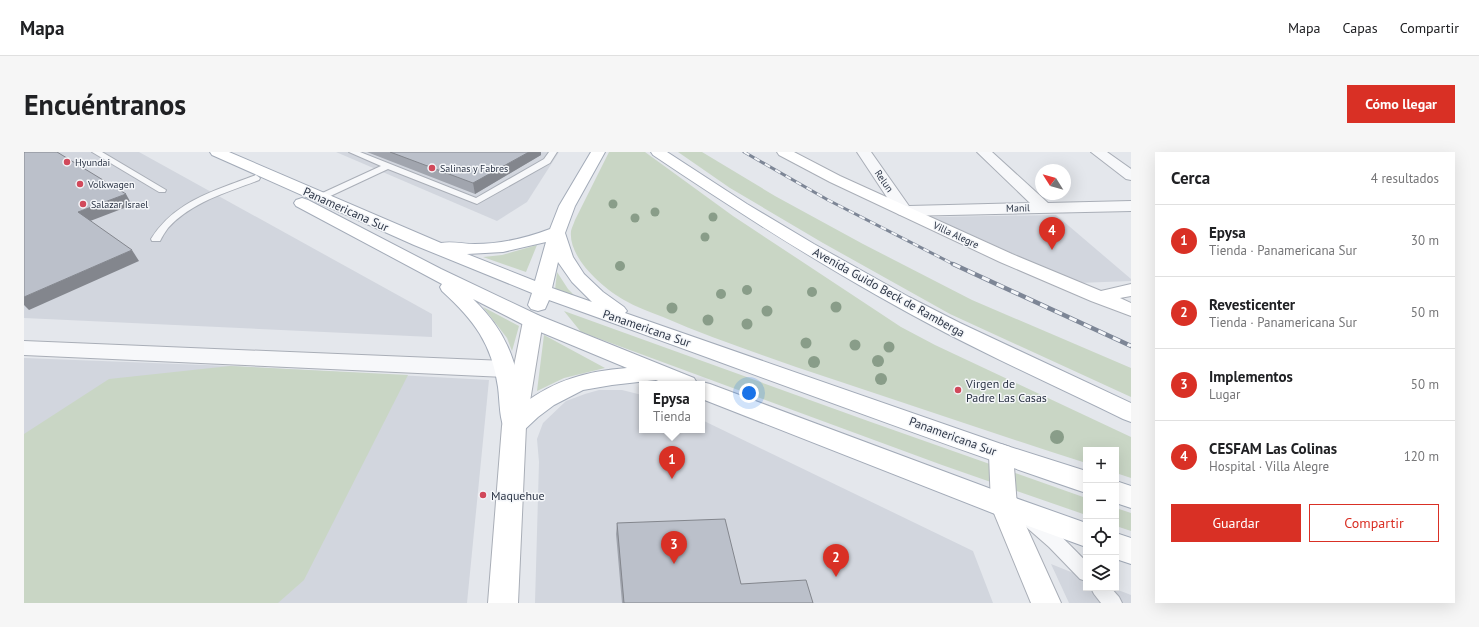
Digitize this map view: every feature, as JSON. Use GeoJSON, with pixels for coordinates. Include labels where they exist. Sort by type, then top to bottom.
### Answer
{"type":"FeatureCollection","features":[{"type":"Feature","properties":{"kind":"main road","name":"Panamericana Sur"},"geometry":{"type":"LineString","coordinates":[[209,152],[435,273],[533,321],[678,381]]}},
{"type":"Feature","properties":{"kind":"main road","name":"Panamericana Sur"},"geometry":{"type":"LineString","coordinates":[[217,152],[420,241],[542,292],[642,326],[1001,454],[1083,481]]}},
{"type":"Feature","properties":{"kind":"main road"},"geometry":{"type":"LineString","coordinates":[[504,603],[514,426],[533,321],[557,232],[567,206],[598,152]]}},
{"type":"Feature","properties":{"kind":"main road","name":"Avenida Guido Beck de Ramberga"},"geometry":{"type":"LineString","coordinates":[[658,152],[741,207],[808,248],[902,301],[966,335],[1131,413]]}},
{"type":"Feature","properties":{"kind":"main road","name":"Villa Alegre"},"geometry":{"type":"LineString","coordinates":[[784,152],[835,179],[1006,258],[1131,310]]}},
{"type":"Feature","properties":{"kind":"main road"},"geometry":{"type":"LineString","coordinates":[[420,241],[452,247],[485,248],[525,243],[557,232]]}},
{"type":"Feature","properties":{"kind":"main road"},"geometry":{"type":"LineString","coordinates":[[557,232],[563,256],[581,282],[607,304],[642,326]]}},
{"type":"Feature","properties":{"kind":"main road"},"geometry":{"type":"LineString","coordinates":[[435,273],[474,311],[487,327],[498,345],[505,369],[514,426]]}},
{"type":"Feature","properties":{"kind":"main road"},"geometry":{"type":"LineString","coordinates":[[1098,297],[1114,292],[1131,290]]}},
{"type":"Feature","properties":{"kind":"main road"},"geometry":{"type":"LineString","coordinates":[[514,426],[529,410],[548,396],[578,383],[612,376],[661,374]]}},
{"type":"Feature","properties":{"kind":"main road"},"geometry":{"type":"LineString","coordinates":[[705,391],[1012,509],[1083,534]]}},
{"type":"Feature","properties":{"kind":"main road"},"geometry":{"type":"LineString","coordinates":[[1001,454],[1012,509],[1046,603]]}},
{"type":"Feature","properties":{"kind":"main road"},"geometry":{"type":"LineString","coordinates":[[1119,493],[1131,497]]}},
{"type":"Feature","properties":{"kind":"main road"},"geometry":{"type":"LineString","coordinates":[[1119,547],[1131,552]]}},
{"type":"Feature","properties":{"kind":"street","name":"Relun"},"geometry":{"type":"LineString","coordinates":[[864,152],[904,211]]}},
{"type":"Feature","properties":{"kind":"street"},"geometry":{"type":"LineString","coordinates":[[984,152],[1043,207]]}},
{"type":"Feature","properties":{"kind":"street"},"geometry":{"type":"LineString","coordinates":[[1098,152],[1131,176]]}},
{"type":"Feature","properties":{"kind":"street","name":"Manil"},"geometry":{"type":"LineString","coordinates":[[904,211],[1131,206]]}},
{"type":"Feature","properties":{"kind":"street"},"geometry":{"type":"LineString","coordinates":[[24,348],[505,369]]}},
{"type":"Feature","properties":{"kind":"lane"},"geometry":{"type":"LineString","coordinates":[[96,152],[162,190]]}},
{"type":"Feature","properties":{"kind":"lane"},"geometry":{"type":"LineString","coordinates":[[353,152],[477,201],[547,161],[552,152]]}},
{"type":"Feature","properties":{"kind":"lane"},"geometry":{"type":"LineString","coordinates":[[321,197],[388,166]]}},
{"type":"Feature","properties":{"kind":"lane"},"geometry":{"type":"LineString","coordinates":[[156,239],[165,224],[182,212],[204,200],[256,178]]}},
{"type":"Feature","properties":{"kind":"lane"},"geometry":{"type":"LineString","coordinates":[[1012,509],[1055,542],[1083,570]]}},
{"type":"Feature","properties":{"kind":"lane"},"geometry":{"type":"LineString","coordinates":[[1103,591],[1113,603]]}},
{"type":"Feature","properties":{"kind":"shaded area"},"geometry":{"type":"Polygon","coordinates":[[[24,152],[139,152],[432,314],[432,337],[24,318],[24,152]]]}},
{"type":"Feature","properties":{"kind":"shaded area"},"geometry":{"type":"Polygon","coordinates":[[[336,152],[559,152],[527,202],[497,221],[336,152]]]}},
{"type":"Feature","properties":{"kind":"shaded area"},"geometry":{"type":"Polygon","coordinates":[[[1056,215],[1131,279],[1131,281],[1078,283],[932,217],[1056,215]]]}},
{"type":"Feature","properties":{"kind":"shaded area"},"geometry":{"type":"Polygon","coordinates":[[[24,358],[230,366],[489,380],[467,603],[24,603],[24,358]]]}},
{"type":"Feature","properties":{"kind":"shaded area"},"geometry":{"type":"Polygon","coordinates":[[[599,390],[622,390],[639,394],[639,433],[705,433],[705,421],[973,551],[993,603],[535,603],[539,462],[537,439],[543,423],[566,401],[599,390]]]}},
{"type":"Feature","properties":{"kind":"shaded area"},"geometry":{"type":"Polygon","coordinates":[[[1051,564],[1083,577],[1083,591],[1119,590],[1131,595],[1131,603],[1069,603],[1051,564]]]}},
{"type":"Feature","properties":{"kind":"green space"},"geometry":{"type":"Polygon","coordinates":[[[609,152],[645,152],[733,216],[901,327],[935,345],[1131,437],[1131,478],[1119,474],[1119,447],[1083,447],[1083,462],[796,367],[696,331],[633,305],[606,288],[581,262],[572,241],[571,231],[609,152]]]}},
{"type":"Feature","properties":{"kind":"green space"},"geometry":{"type":"Polygon","coordinates":[[[678,152],[702,152],[775,196],[863,244],[972,300],[1131,368],[1131,397],[950,314],[823,243],[730,188],[678,152]]]}},
{"type":"Feature","properties":{"kind":"green space"},"geometry":{"type":"Polygon","coordinates":[[[537,245],[526,272],[483,257],[502,255],[537,245]]]}},
{"type":"Feature","properties":{"kind":"green space"},"geometry":{"type":"Polygon","coordinates":[[[557,272],[568,289],[575,296],[555,290],[557,272]]]}},
{"type":"Feature","properties":{"kind":"green space"},"geometry":{"type":"Polygon","coordinates":[[[483,307],[519,326],[512,351],[507,338],[483,307]]]}},
{"type":"Feature","properties":{"kind":"green space"},"geometry":{"type":"Polygon","coordinates":[[[564,311],[1083,497],[1083,514],[942,465],[581,332],[564,311]]]}},
{"type":"Feature","properties":{"kind":"green space"},"geometry":{"type":"Polygon","coordinates":[[[544,335],[605,368],[564,378],[537,391],[544,335]]]}},
{"type":"Feature","properties":{"kind":"green space"},"geometry":{"type":"Polygon","coordinates":[[[230,366],[408,375],[304,580],[278,603],[24,603],[24,434],[109,379],[230,366]]]}},
{"type":"Feature","properties":{"kind":"green space"},"geometry":{"type":"Polygon","coordinates":[[[1119,509],[1131,513],[1131,531],[1119,527],[1119,509]]]}},
{"type":"Feature","properties":{"kind":"building"},"geometry":{"type":"Polygon","coordinates":[[[24,152],[57,152],[126,194],[78,212],[132,250],[24,297],[24,152]]]}},
{"type":"Feature","properties":{"kind":"building"},"geometry":{"type":"Polygon","coordinates":[[[390,152],[529,152],[473,183],[390,152]]]}},
{"type":"Feature","properties":{"kind":"building"},"geometry":{"type":"Polygon","coordinates":[[[725,519],[741,584],[806,580],[813,603],[624,603],[617,523],[725,519]]]}},
{"type":"Feature","properties":{"kind":"railway"},"geometry":{"type":"LineString","coordinates":[[744,152],[828,200],[953,264]]}},
{"type":"Feature","properties":{"kind":"railway"},"geometry":{"type":"LineString","coordinates":[[953,264],[1131,346]]}},
{"type":"Feature","properties":{"kind":"place","name":"Hyundai"},"geometry":{"type":"Point","coordinates":[67,162]}},
{"type":"Feature","properties":{"kind":"place","name":"Salinas y Fabres"},"geometry":{"type":"Point","coordinates":[432,168]}},
{"type":"Feature","properties":{"kind":"place","name":"Volkwagen"},"geometry":{"type":"Point","coordinates":[80,184]}},
{"type":"Feature","properties":{"kind":"place","name":"Salazar Israel"},"geometry":{"type":"Point","coordinates":[83,204]}},
{"type":"Feature","properties":{"kind":"place","name":"CESFAM Las Colinas"},"geometry":{"type":"Point","coordinates":[1052,250]}},
{"type":"Feature","properties":{"kind":"place","name":"Virgen de Padre Las Casas"},"geometry":{"type":"Point","coordinates":[958,390]}},
{"type":"Feature","properties":{"kind":"place","name":"Epysa"},"geometry":{"type":"Point","coordinates":[672,479]}},
{"type":"Feature","properties":{"kind":"place","name":"Maquehue"},"geometry":{"type":"Point","coordinates":[483,495]}},
{"type":"Feature","properties":{"kind":"place","name":"Implementos"},"geometry":{"type":"Point","coordinates":[674,564]}},
{"type":"Feature","properties":{"kind":"place","name":"Revesticenter"},"geometry":{"type":"Point","coordinates":[836,577]}}]}
